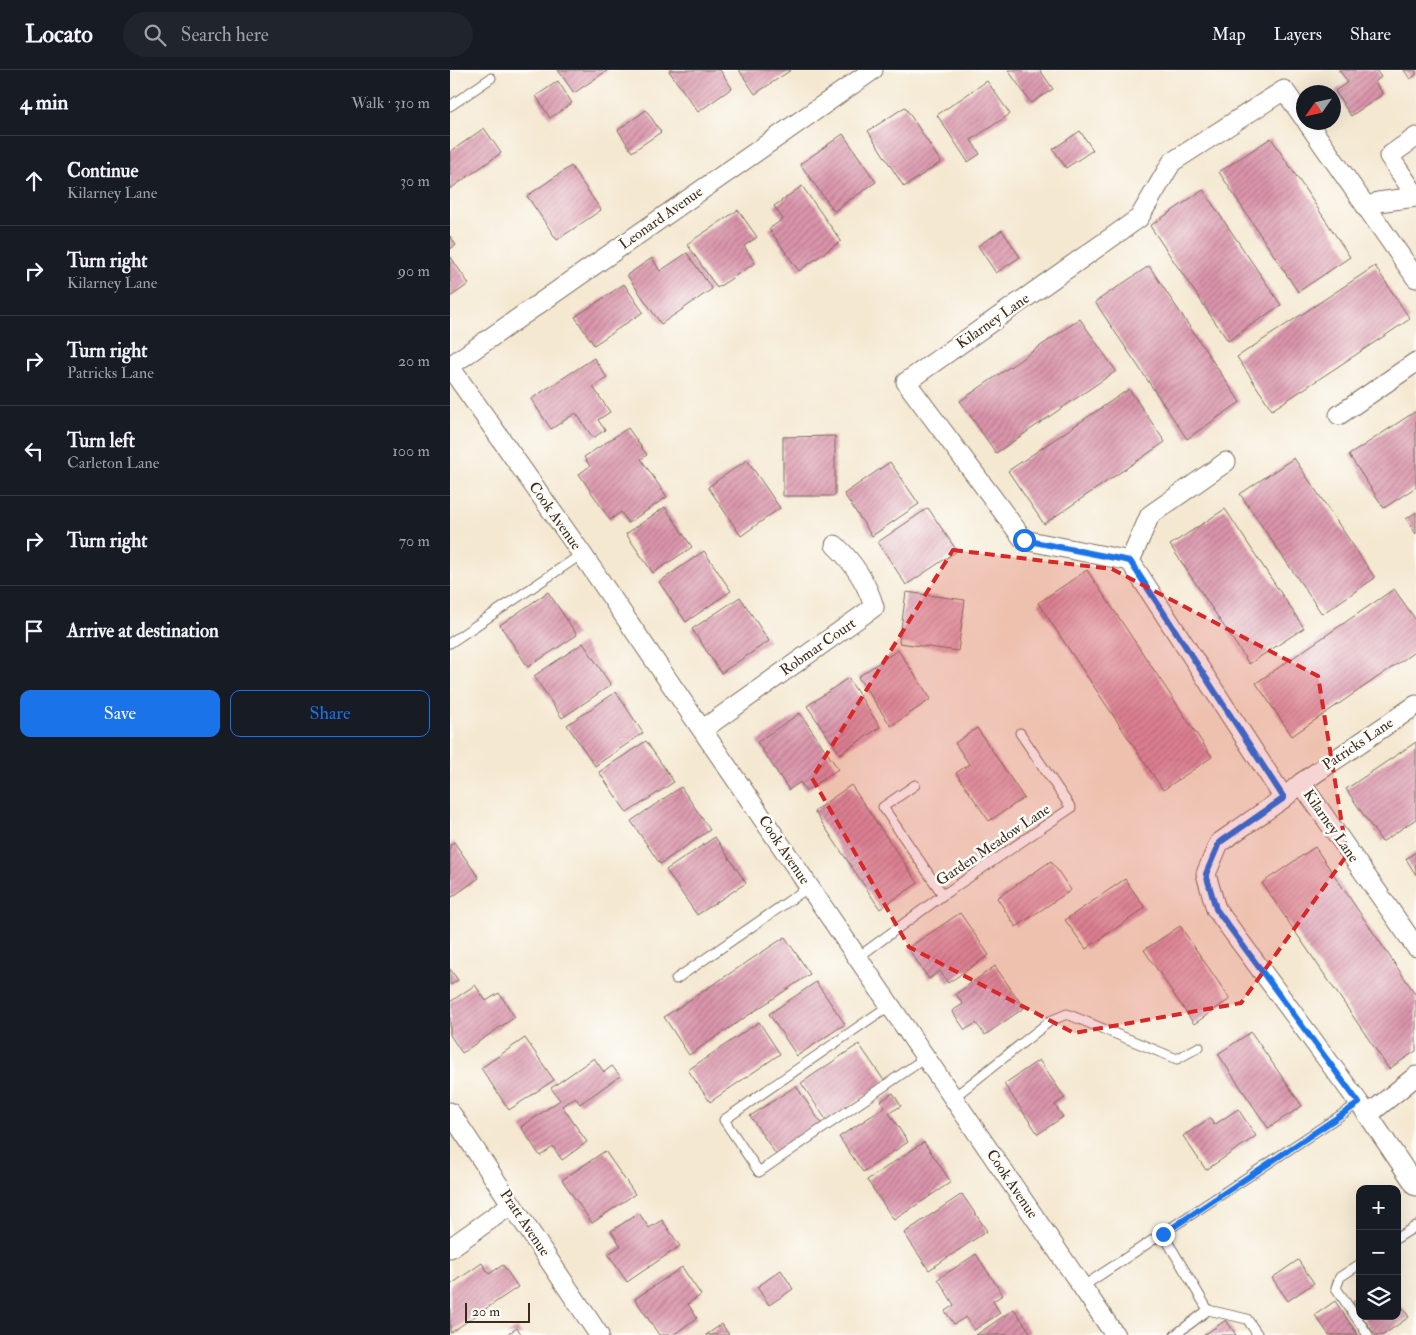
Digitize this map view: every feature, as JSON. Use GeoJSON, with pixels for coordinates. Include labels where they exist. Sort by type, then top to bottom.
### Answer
{"type":"FeatureCollection","features":[{"type":"Feature","properties":{"kind":"street","name":"Leonard Avenue"},"geometry":{"type":"LineString","coordinates":[[450,366],[873,70]]}},
{"type":"Feature","properties":{"kind":"street","name":"Kilarney Lane"},"geometry":{"type":"LineString","coordinates":[[1296,107],[1284,90],[1172,162],[1139,218],[906,382],[1024,540],[1130,561],[1284,798],[1301,783],[1416,947]]}},
{"type":"Feature","properties":{"kind":"street"},"geometry":{"type":"LineString","coordinates":[[1313,130],[1416,278]]}},
{"type":"Feature","properties":{"kind":"street"},"geometry":{"type":"LineString","coordinates":[[1367,209],[1378,202],[1416,196],[1389,156],[1416,137]]}},
{"type":"Feature","properties":{"kind":"street"},"geometry":{"type":"LineString","coordinates":[[1339,415],[1416,362]]}},
{"type":"Feature","properties":{"kind":"street","name":"Cook Avenue"},"geometry":{"type":"LineString","coordinates":[[450,366],[582,554],[1115,1335]]}},
{"type":"Feature","properties":{"kind":"street"},"geometry":{"type":"LineString","coordinates":[[1130,561],[1150,515],[1226,462]]}},
{"type":"Feature","properties":{"kind":"street","name":"Robmar Court"},"geometry":{"type":"LineString","coordinates":[[702,730],[874,608],[864,580],[835,545]]}},
{"type":"Feature","properties":{"kind":"street","name":"Patricks Lane"},"geometry":{"type":"LineString","coordinates":[[1301,783],[1416,705]]}},
{"type":"Feature","properties":{"kind":"street"},"geometry":{"type":"LineString","coordinates":[[1284,798],[1219,843],[1206,874],[1216,909],[1363,1109],[1416,1186]]}},
{"type":"Feature","properties":{"kind":"street"},"geometry":{"type":"LineString","coordinates":[[1363,1109],[1416,1076]]}},
{"type":"Feature","properties":{"kind":"street","name":"Pratt Avenue"},"geometry":{"type":"LineString","coordinates":[[450,1112],[599,1335]]}},
{"type":"Feature","properties":{"kind":"street"},"geometry":{"type":"LineString","coordinates":[[450,1248],[512,1204]]}},
{"type":"Feature","properties":{"kind":"lane"},"geometry":{"type":"LineString","coordinates":[[450,106],[491,78]]}},
{"type":"Feature","properties":{"kind":"lane"},"geometry":{"type":"LineString","coordinates":[[450,643],[582,554]]}},
{"type":"Feature","properties":{"kind":"lane","name":"Garden Meadow Lane"},"geometry":{"type":"LineString","coordinates":[[857,958],[943,895],[1072,808],[1020,733]]}},
{"type":"Feature","properties":{"kind":"lane"},"geometry":{"type":"LineString","coordinates":[[915,785],[883,807],[943,895]]}},
{"type":"Feature","properties":{"kind":"lane"},"geometry":{"type":"LineString","coordinates":[[676,979],[809,887]]}},
{"type":"Feature","properties":{"kind":"lane"},"geometry":{"type":"LineString","coordinates":[[890,1005],[724,1120],[759,1172],[926,1058]]}},
{"type":"Feature","properties":{"kind":"lane"},"geometry":{"type":"LineString","coordinates":[[954,1098],[1050,1021],[1067,1014],[1177,1059],[1199,1047]]}},
{"type":"Feature","properties":{"kind":"lane"},"geometry":{"type":"LineString","coordinates":[[1082,1287],[1363,1109]]}},
{"type":"Feature","properties":{"kind":"lane"},"geometry":{"type":"LineString","coordinates":[[1401,1235],[1416,1226]]}},
{"type":"Feature","properties":{"kind":"lane"},"geometry":{"type":"LineString","coordinates":[[1163,1234],[1208,1310],[1247,1319],[1258,1335]]}},
{"type":"Feature","properties":{"kind":"lane"},"geometry":{"type":"LineString","coordinates":[[1356,1267],[1340,1277],[1336,1288],[1368,1335]]}},
{"type":"Feature","properties":{"kind":"lane"},"geometry":{"type":"LineString","coordinates":[[1175,1335],[1208,1310]]}},
{"type":"Feature","properties":{"kind":"highlighted area"},"geometry":{"type":"Polygon","coordinates":[[[953,550],[1112,569],[1318,676],[1347,855],[1241,1003],[1074,1033],[909,947],[812,778],[953,550]]]}},
{"type":"Feature","properties":{"kind":"building"},"geometry":{"type":"Polygon","coordinates":[[[558,70],[608,70],[574,93],[558,70]]]}},
{"type":"Feature","properties":{"kind":"building"},"geometry":{"type":"Polygon","coordinates":[[[720,70],[732,88],[698,112],[669,71],[720,70]]]}},
{"type":"Feature","properties":{"kind":"building"},"geometry":{"type":"Polygon","coordinates":[[[739,70],[791,70],[755,94],[739,70]]]}},
{"type":"Feature","properties":{"kind":"building"},"geometry":{"type":"Polygon","coordinates":[[[1008,70],[1040,70],[1053,89],[1031,103],[1008,70]]]}},
{"type":"Feature","properties":{"kind":"building"},"geometry":{"type":"Polygon","coordinates":[[[1339,70],[1376,70],[1381,77],[1375,82],[1383,94],[1351,116],[1341,100],[1341,87],[1348,82],[1339,70]]]}},
{"type":"Feature","properties":{"kind":"building"},"geometry":{"type":"Polygon","coordinates":[[[1404,70],[1416,70],[1416,75],[1410,79],[1404,70]]]}},
{"type":"Feature","properties":{"kind":"building"},"geometry":{"type":"Polygon","coordinates":[[[558,81],[572,103],[550,118],[536,96],[558,81]]]}},
{"type":"Feature","properties":{"kind":"building"},"geometry":{"type":"Polygon","coordinates":[[[987,81],[1010,114],[971,140],[980,154],[968,162],[937,115],[987,81]]]}},
{"type":"Feature","properties":{"kind":"building"},"geometry":{"type":"Polygon","coordinates":[[[905,107],[941,162],[904,187],[868,131],[905,107]]]}},
{"type":"Feature","properties":{"kind":"building"},"geometry":{"type":"Polygon","coordinates":[[[646,110],[661,132],[632,152],[618,130],[646,110]]]}},
{"type":"Feature","properties":{"kind":"building"},"geometry":{"type":"Polygon","coordinates":[[[484,128],[501,153],[450,189],[450,152],[484,128]]]}},
{"type":"Feature","properties":{"kind":"building"},"geometry":{"type":"Polygon","coordinates":[[[1080,131],[1093,150],[1066,168],[1053,149],[1080,131]]]}},
{"type":"Feature","properties":{"kind":"building"},"geometry":{"type":"Polygon","coordinates":[[[843,134],[876,182],[834,211],[800,164],[843,134]]]}},
{"type":"Feature","properties":{"kind":"building"},"geometry":{"type":"Polygon","coordinates":[[[1271,138],[1350,257],[1298,292],[1219,172],[1271,138]]]}},
{"type":"Feature","properties":{"kind":"building"},"geometry":{"type":"Polygon","coordinates":[[[571,166],[601,210],[557,240],[527,196],[571,166]]]}},
{"type":"Feature","properties":{"kind":"building"},"geometry":{"type":"Polygon","coordinates":[[[802,186],[841,241],[799,271],[769,229],[783,219],[774,206],[802,186]]]}},
{"type":"Feature","properties":{"kind":"building"},"geometry":{"type":"Polygon","coordinates":[[[1203,190],[1281,305],[1228,341],[1150,226],[1203,190]]]}},
{"type":"Feature","properties":{"kind":"building"},"geometry":{"type":"Polygon","coordinates":[[[738,210],[757,237],[744,246],[755,263],[717,288],[687,244],[738,210]]]}},
{"type":"Feature","properties":{"kind":"building"},"geometry":{"type":"Polygon","coordinates":[[[1002,230],[1020,257],[996,273],[978,246],[1002,230]]]}},
{"type":"Feature","properties":{"kind":"building"},"geometry":{"type":"Polygon","coordinates":[[[450,236],[456,245],[450,249],[450,236]]]}},
{"type":"Feature","properties":{"kind":"building"},"geometry":{"type":"Polygon","coordinates":[[[687,253],[712,289],[661,324],[627,275],[652,258],[660,271],[687,253]]]}},
{"type":"Feature","properties":{"kind":"building"},"geometry":{"type":"Polygon","coordinates":[[[450,256],[469,284],[450,297],[450,256]]]}},
{"type":"Feature","properties":{"kind":"building"},"geometry":{"type":"Polygon","coordinates":[[[1149,266],[1240,402],[1187,439],[1095,302],[1149,266]]]}},
{"type":"Feature","properties":{"kind":"building"},"geometry":{"type":"Polygon","coordinates":[[[1375,266],[1410,319],[1272,410],[1237,357],[1375,266]]]}},
{"type":"Feature","properties":{"kind":"building"},"geometry":{"type":"Polygon","coordinates":[[[624,284],[643,312],[594,345],[575,317],[624,284]]]}},
{"type":"Feature","properties":{"kind":"building"},"geometry":{"type":"Polygon","coordinates":[[[1080,319],[1116,371],[996,453],[960,401],[1080,319]]]}},
{"type":"Feature","properties":{"kind":"building"},"geometry":{"type":"Polygon","coordinates":[[[594,358],[607,378],[593,387],[610,412],[598,420],[605,430],[593,438],[576,413],[551,429],[531,399],[594,358]]]}},
{"type":"Feature","properties":{"kind":"building"},"geometry":{"type":"Polygon","coordinates":[[[1129,389],[1165,442],[1044,524],[1008,471],[1129,389]]]}},
{"type":"Feature","properties":{"kind":"building"},"geometry":{"type":"Polygon","coordinates":[[[1416,411],[1416,487],[1384,508],[1349,455],[1416,411]]]}},
{"type":"Feature","properties":{"kind":"building"},"geometry":{"type":"Polygon","coordinates":[[[628,428],[647,455],[641,459],[667,497],[628,523],[621,512],[610,520],[579,474],[590,466],[584,457],[628,428]]]}},
{"type":"Feature","properties":{"kind":"building"},"geometry":{"type":"Polygon","coordinates":[[[835,436],[835,496],[783,496],[783,437],[835,436]]]}},
{"type":"Feature","properties":{"kind":"building"},"geometry":{"type":"Polygon","coordinates":[[[1294,458],[1375,578],[1322,614],[1240,494],[1294,458]]]}},
{"type":"Feature","properties":{"kind":"building"},"geometry":{"type":"Polygon","coordinates":[[[747,460],[780,508],[741,536],[708,487],[747,460]]]}},
{"type":"Feature","properties":{"kind":"building"},"geometry":{"type":"Polygon","coordinates":[[[890,462],[919,504],[872,536],[844,494],[890,462]]]}},
{"type":"Feature","properties":{"kind":"building"},"geometry":{"type":"Polygon","coordinates":[[[665,507],[692,547],[653,573],[626,534],[665,507]]]}},
{"type":"Feature","properties":{"kind":"building"},"geometry":{"type":"Polygon","coordinates":[[[928,508],[957,551],[906,585],[878,542],[928,508]]]}},
{"type":"Feature","properties":{"kind":"building"},"geometry":{"type":"Polygon","coordinates":[[[1225,509],[1304,628],[1249,664],[1170,545],[1225,509]]]}},
{"type":"Feature","properties":{"kind":"building"},"geometry":{"type":"Polygon","coordinates":[[[1416,512],[1416,534],[1406,519],[1416,512]]]}},
{"type":"Feature","properties":{"kind":"building"},"geometry":{"type":"Polygon","coordinates":[[[704,551],[731,591],[686,622],[659,582],[704,551]]]}},
{"type":"Feature","properties":{"kind":"building"},"geometry":{"type":"Polygon","coordinates":[[[1087,570],[1212,757],[1163,790],[1038,603],[1087,570]]]}},
{"type":"Feature","properties":{"kind":"building"},"geometry":{"type":"Polygon","coordinates":[[[1394,589],[1416,620],[1416,651],[1292,736],[1256,683],[1394,589]]]}},
{"type":"Feature","properties":{"kind":"building"},"geometry":{"type":"Polygon","coordinates":[[[548,592],[577,635],[528,667],[500,625],[548,592]]]}},
{"type":"Feature","properties":{"kind":"building"},"geometry":{"type":"Polygon","coordinates":[[[906,592],[965,600],[958,651],[899,643],[906,592]]]}},
{"type":"Feature","properties":{"kind":"building"},"geometry":{"type":"Polygon","coordinates":[[[740,597],[769,641],[721,673],[692,629],[740,597]]]}},
{"type":"Feature","properties":{"kind":"building"},"geometry":{"type":"Polygon","coordinates":[[[583,643],[611,685],[562,718],[534,676],[583,643]]]}},
{"type":"Feature","properties":{"kind":"building"},"geometry":{"type":"Polygon","coordinates":[[[898,650],[931,699],[891,726],[858,677],[898,650]]]}},
{"type":"Feature","properties":{"kind":"building"},"geometry":{"type":"Polygon","coordinates":[[[848,678],[880,727],[840,754],[807,706],[848,678]]]}},
{"type":"Feature","properties":{"kind":"building"},"geometry":{"type":"Polygon","coordinates":[[[616,692],[643,733],[595,766],[567,725],[616,692]]]}},
{"type":"Feature","properties":{"kind":"building"},"geometry":{"type":"Polygon","coordinates":[[[800,713],[838,769],[806,791],[800,782],[789,790],[757,742],[800,713]]]}},
{"type":"Feature","properties":{"kind":"building"},"geometry":{"type":"Polygon","coordinates":[[[977,728],[1024,798],[989,821],[956,773],[969,764],[955,743],[977,728]]]}},
{"type":"Feature","properties":{"kind":"building"},"geometry":{"type":"Polygon","coordinates":[[[646,741],[674,782],[627,813],[599,772],[646,741]]]}},
{"type":"Feature","properties":{"kind":"building"},"geometry":{"type":"Polygon","coordinates":[[[1416,742],[1416,819],[1382,842],[1346,789],[1416,742]]]}},
{"type":"Feature","properties":{"kind":"building"},"geometry":{"type":"Polygon","coordinates":[[[851,785],[918,883],[880,909],[814,811],[851,785]]]}},
{"type":"Feature","properties":{"kind":"building"},"geometry":{"type":"Polygon","coordinates":[[[681,787],[710,830],[660,864],[631,821],[681,787]]]}},
{"type":"Feature","properties":{"kind":"building"},"geometry":{"type":"Polygon","coordinates":[[[715,837],[746,883],[697,915],[666,870],[715,837]]]}},
{"type":"Feature","properties":{"kind":"building"},"geometry":{"type":"Polygon","coordinates":[[[454,842],[479,878],[452,897],[450,894],[450,845],[454,842]]]}},
{"type":"Feature","properties":{"kind":"building"},"geometry":{"type":"Polygon","coordinates":[[[1315,847],[1416,995],[1416,1051],[1389,1069],[1262,883],[1315,847]]]}},
{"type":"Feature","properties":{"kind":"building"},"geometry":{"type":"Polygon","coordinates":[[[1416,852],[1416,875],[1406,859],[1416,852]]]}},
{"type":"Feature","properties":{"kind":"building"},"geometry":{"type":"Polygon","coordinates":[[[1051,861],[1071,890],[1016,927],[997,898],[1051,861]]]}},
{"type":"Feature","properties":{"kind":"building"},"geometry":{"type":"Polygon","coordinates":[[[1125,879],[1145,908],[1086,949],[1065,920],[1125,879]]]}},
{"type":"Feature","properties":{"kind":"building"},"geometry":{"type":"Polygon","coordinates":[[[960,913],[989,955],[948,983],[940,971],[929,979],[908,948],[960,913]]]}},
{"type":"Feature","properties":{"kind":"building"},"geometry":{"type":"Polygon","coordinates":[[[1180,926],[1230,999],[1194,1024],[1144,950],[1180,926]]]}},
{"type":"Feature","properties":{"kind":"building"},"geometry":{"type":"Polygon","coordinates":[[[785,937],[810,974],[689,1055],[664,1017],[785,937]]]}},
{"type":"Feature","properties":{"kind":"building"},"geometry":{"type":"Polygon","coordinates":[[[995,966],[1024,1008],[985,1035],[976,1023],[965,1030],[952,1011],[963,1004],[956,994],[995,966]]]}},
{"type":"Feature","properties":{"kind":"building"},"geometry":{"type":"Polygon","coordinates":[[[450,969],[458,980],[450,985],[450,969]]]}},
{"type":"Feature","properties":{"kind":"building"},"geometry":{"type":"Polygon","coordinates":[[[816,982],[845,1024],[797,1056],[769,1014],[816,982]]]}},
{"type":"Feature","properties":{"kind":"building"},"geometry":{"type":"Polygon","coordinates":[[[475,985],[486,1001],[499,993],[515,1017],[462,1053],[450,1035],[450,1002],[475,985]]]}},
{"type":"Feature","properties":{"kind":"building"},"geometry":{"type":"Polygon","coordinates":[[[759,1022],[780,1054],[710,1102],[688,1070],[759,1022]]]}},
{"type":"Feature","properties":{"kind":"building"},"geometry":{"type":"Polygon","coordinates":[[[1251,1032],[1302,1106],[1268,1128],[1218,1054],[1251,1032]]]}},
{"type":"Feature","properties":{"kind":"building"},"geometry":{"type":"Polygon","coordinates":[[[525,1038],[554,1080],[509,1110],[481,1068],[525,1038]]]}},
{"type":"Feature","properties":{"kind":"building"},"geometry":{"type":"Polygon","coordinates":[[[859,1044],[885,1082],[827,1121],[801,1083],[859,1044]]]}},
{"type":"Feature","properties":{"kind":"building"},"geometry":{"type":"Polygon","coordinates":[[[594,1058],[604,1072],[612,1066],[620,1076],[580,1104],[575,1097],[562,1106],[587,1142],[562,1160],[553,1147],[540,1156],[521,1127],[560,1100],[551,1088],[594,1058]]]}},
{"type":"Feature","properties":{"kind":"building"},"geometry":{"type":"Polygon","coordinates":[[[1039,1060],[1065,1098],[1055,1105],[1063,1117],[1038,1134],[1004,1084],[1039,1060]]]}},
{"type":"Feature","properties":{"kind":"building"},"geometry":{"type":"Polygon","coordinates":[[[796,1086],[823,1126],[777,1156],[750,1116],[796,1086]]]}},
{"type":"Feature","properties":{"kind":"building"},"geometry":{"type":"Polygon","coordinates":[[[893,1093],[901,1106],[889,1113],[908,1142],[863,1172],[839,1137],[885,1107],[881,1101],[893,1093]]]}},
{"type":"Feature","properties":{"kind":"building"},"geometry":{"type":"Polygon","coordinates":[[[1238,1109],[1256,1136],[1206,1170],[1183,1136],[1210,1118],[1214,1125],[1238,1109]]]}},
{"type":"Feature","properties":{"kind":"building"},"geometry":{"type":"Polygon","coordinates":[[[924,1142],[951,1182],[894,1220],[867,1180],[924,1142]]]}},
{"type":"Feature","properties":{"kind":"building"},"geometry":{"type":"Polygon","coordinates":[[[605,1151],[635,1194],[592,1223],[562,1180],[605,1151]]]}},
{"type":"Feature","properties":{"kind":"building"},"geometry":{"type":"Polygon","coordinates":[[[962,1194],[987,1231],[929,1270],[904,1233],[962,1194]]]}},
{"type":"Feature","properties":{"kind":"building"},"geometry":{"type":"Polygon","coordinates":[[[639,1213],[649,1228],[662,1220],[680,1246],[627,1282],[608,1254],[621,1246],[611,1231],[639,1213]]]}},
{"type":"Feature","properties":{"kind":"building"},"geometry":{"type":"Polygon","coordinates":[[[976,1254],[1003,1295],[993,1301],[1000,1313],[974,1330],[966,1317],[954,1324],[945,1311],[954,1305],[938,1279],[976,1254]]]}},
{"type":"Feature","properties":{"kind":"building"},"geometry":{"type":"Polygon","coordinates":[[[1298,1260],[1314,1283],[1288,1301],[1272,1278],[1298,1260]]]}},
{"type":"Feature","properties":{"kind":"building"},"geometry":{"type":"Polygon","coordinates":[[[482,1263],[489,1274],[503,1265],[518,1287],[450,1333],[450,1285],[482,1263]]]}},
{"type":"Feature","properties":{"kind":"building"},"geometry":{"type":"Polygon","coordinates":[[[682,1267],[701,1295],[688,1304],[697,1318],[673,1335],[659,1335],[635,1299],[682,1267]]]}},
{"type":"Feature","properties":{"kind":"building"},"geometry":{"type":"Polygon","coordinates":[[[781,1270],[793,1289],[769,1305],[757,1287],[781,1270]]]}},
{"type":"Feature","properties":{"kind":"building"},"geometry":{"type":"Polygon","coordinates":[[[1335,1301],[1358,1335],[1329,1335],[1315,1315],[1335,1301]]]}},
{"type":"Feature","properties":{"kind":"building"},"geometry":{"type":"Polygon","coordinates":[[[1401,1305],[1409,1317],[1383,1335],[1375,1335],[1365,1320],[1401,1320],[1401,1305]]]}},
{"type":"Feature","properties":{"kind":"building"},"geometry":{"type":"Polygon","coordinates":[[[1014,1309],[1030,1332],[1025,1335],[976,1335],[1014,1309]]]}},
{"type":"Feature","properties":{"kind":"building"},"geometry":{"type":"Polygon","coordinates":[[[1226,1320],[1236,1335],[1204,1335],[1226,1320]]]}},
{"type":"Feature","properties":{"kind":"building"},"geometry":{"type":"Polygon","coordinates":[[[722,1324],[729,1335],[706,1335],[722,1324]]]}},
{"type":"Feature","properties":{"kind":"building"},"geometry":{"type":"Polygon","coordinates":[[[517,1328],[522,1335],[506,1335],[517,1328]]]}},
{"type":"Feature","properties":{"kind":"route"},"geometry":{"type":"LineString","coordinates":[[1024,540],[1130,561],[1284,798],[1219,843],[1206,874],[1216,909],[1359,1103],[1163,1234]]}}]}
